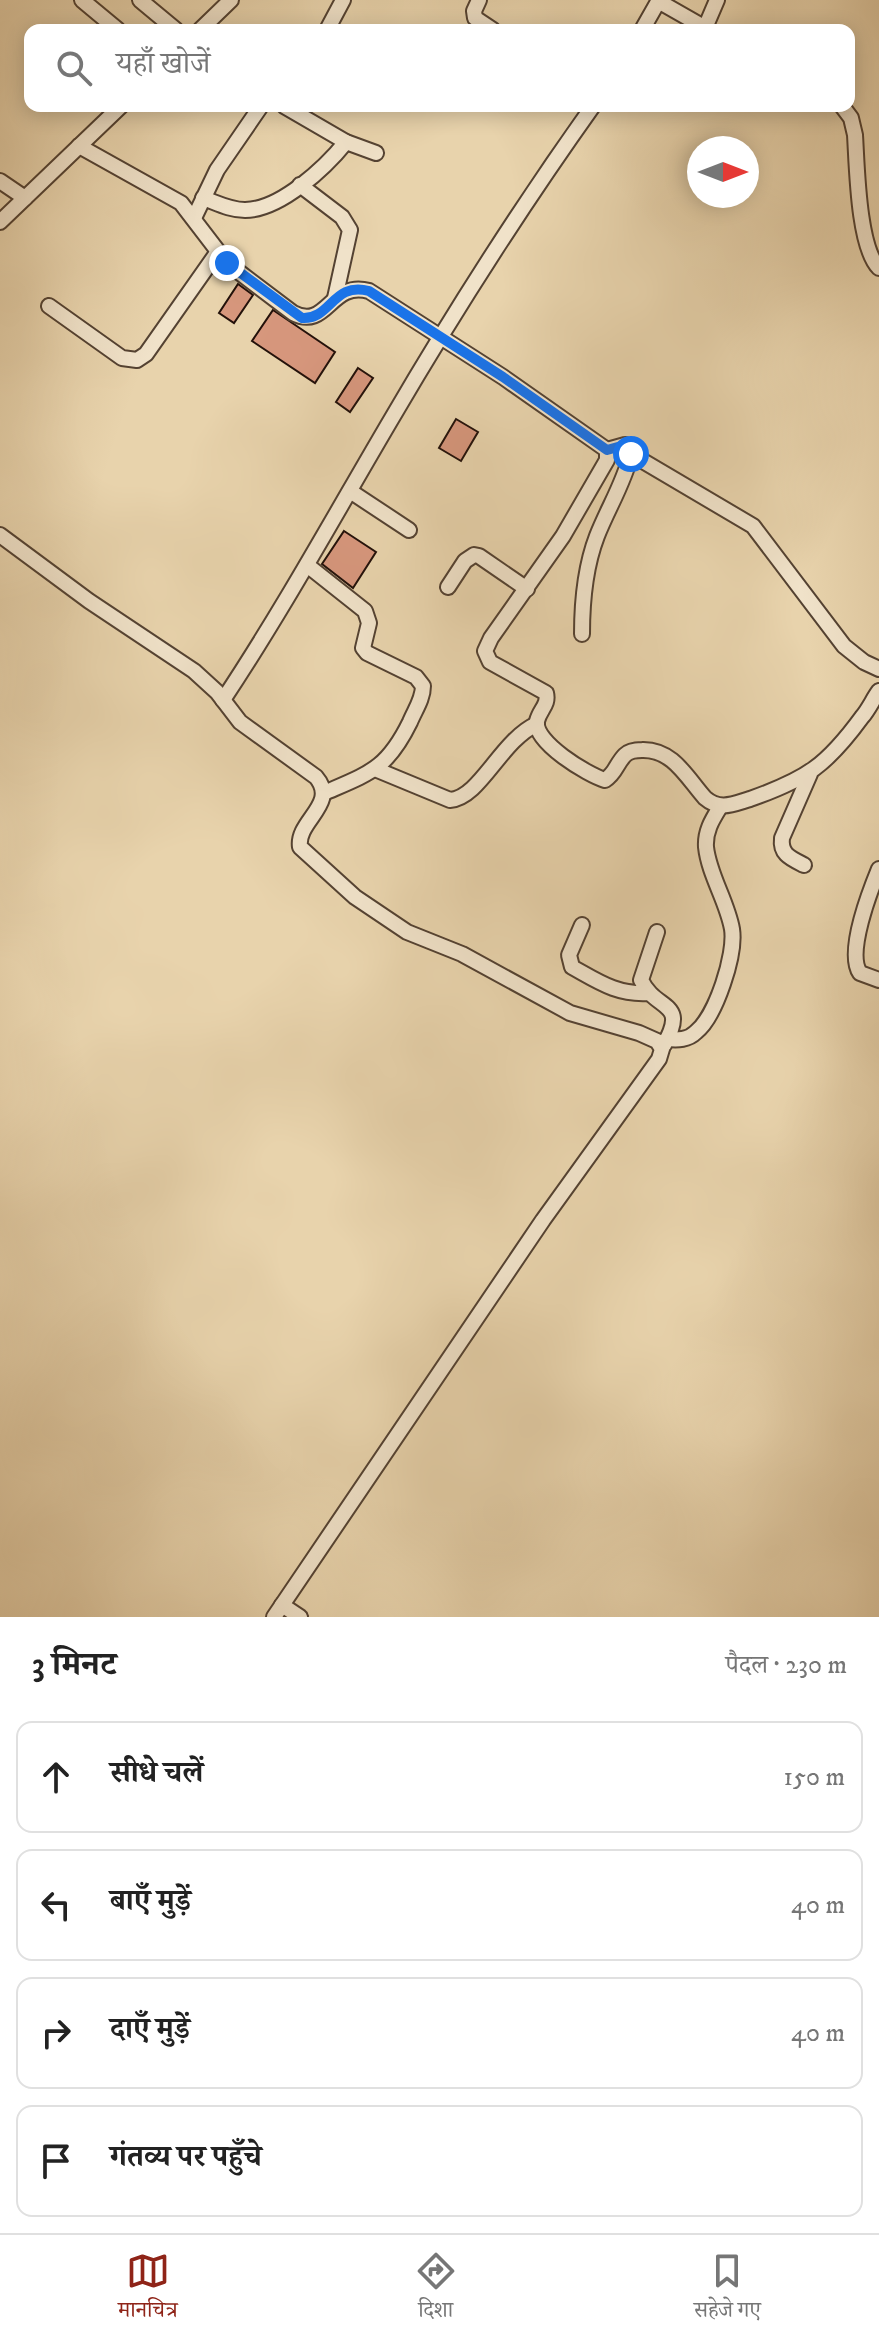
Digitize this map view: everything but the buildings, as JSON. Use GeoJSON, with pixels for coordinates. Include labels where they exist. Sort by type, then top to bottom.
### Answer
{"type":"FeatureCollection","features":[{"type":"Feature","properties":{"kind":"street"},"geometry":{"type":"LineString","coordinates":[[82,0],[111,24]]}},
{"type":"Feature","properties":{"kind":"street"},"geometry":{"type":"LineString","coordinates":[[140,0],[169,24]]}},
{"type":"Feature","properties":{"kind":"street"},"geometry":{"type":"LineString","coordinates":[[206,24],[231,0]]}},
{"type":"Feature","properties":{"kind":"street"},"geometry":{"type":"LineString","coordinates":[[330,24],[343,0]]}},
{"type":"Feature","properties":{"kind":"street"},"geometry":{"type":"LineString","coordinates":[[479,0],[474,11],[475,18],[484,24]]}},
{"type":"Feature","properties":{"kind":"street"},"geometry":{"type":"LineString","coordinates":[[645,24],[658,0],[699,24]]}},
{"type":"Feature","properties":{"kind":"street"},"geometry":{"type":"LineString","coordinates":[[709,24],[717,0]]}},
{"type":"Feature","properties":{"kind":"street"},"geometry":{"type":"LineString","coordinates":[[0,222],[115,112]]}},
{"type":"Feature","properties":{"kind":"street"},"geometry":{"type":"LineString","coordinates":[[194,218],[232,145],[257,112]]}},
{"type":"Feature","properties":{"kind":"street"},"geometry":{"type":"LineString","coordinates":[[294,112],[346,142],[376,153]]}},
{"type":"Feature","properties":{"kind":"street"},"geometry":{"type":"LineString","coordinates":[[223,700],[484,268],[589,112]]}},
{"type":"Feature","properties":{"kind":"street"},"geometry":{"type":"LineString","coordinates":[[846,112],[855,135],[865,237],[873,261],[879,268]]}},
{"type":"Feature","properties":{"kind":"street"},"geometry":{"type":"LineString","coordinates":[[203,198],[227,208],[249,210],[269,204],[325,166],[346,142]]}},
{"type":"Feature","properties":{"kind":"street"},"geometry":{"type":"LineString","coordinates":[[79,146],[170,196],[194,218],[217,253],[237,272],[302,318],[314,318],[335,298],[352,289],[369,291],[503,377],[607,450]]}},
{"type":"Feature","properties":{"kind":"street"},"geometry":{"type":"LineString","coordinates":[[0,181],[25,198]]}},
{"type":"Feature","properties":{"kind":"street"},"geometry":{"type":"LineString","coordinates":[[300,185],[342,217],[350,230],[335,298]]}},
{"type":"Feature","properties":{"kind":"street"},"geometry":{"type":"LineString","coordinates":[[49,306],[122,358],[137,360],[146,354],[217,253]]}},
{"type":"Feature","properties":{"kind":"street"},"geometry":{"type":"LineString","coordinates":[[607,450],[625,445],[631,454],[753,526],[844,646],[879,669]]}},
{"type":"Feature","properties":{"kind":"street"},"geometry":{"type":"LineString","coordinates":[[607,450],[607,460],[563,536],[485,651],[490,662],[546,693],[547,703],[537,724],[538,731],[551,747],[605,780],[614,774],[625,755],[631,752],[651,750],[667,755],[705,798],[720,807]]}},
{"type":"Feature","properties":{"kind":"street"},"geometry":{"type":"LineString","coordinates":[[582,634],[587,570],[596,538],[631,454]]}},
{"type":"Feature","properties":{"kind":"street"},"geometry":{"type":"LineString","coordinates":[[350,491],[409,530]]}},
{"type":"Feature","properties":{"kind":"street"},"geometry":{"type":"LineString","coordinates":[[0,535],[89,601],[194,671],[240,722],[316,777],[324,793],[300,836],[300,847],[355,897],[407,932],[462,954],[570,1013],[639,1033],[664,1044],[689,1037],[701,1027],[718,997],[732,950],[731,927],[706,844],[707,833],[720,807],[788,786],[810,774],[826,762],[847,737],[879,691]]}},
{"type":"Feature","properties":{"kind":"street"},"geometry":{"type":"LineString","coordinates":[[448,587],[465,561],[474,555],[527,589]]}},
{"type":"Feature","properties":{"kind":"street"},"geometry":{"type":"LineString","coordinates":[[307,565],[365,611],[369,623],[363,648],[367,653],[416,677],[423,686],[422,698],[389,759],[324,793]]}},
{"type":"Feature","properties":{"kind":"street"},"geometry":{"type":"LineString","coordinates":[[375,769],[450,800],[459,799],[473,791],[509,743],[537,724]]}},
{"type":"Feature","properties":{"kind":"street"},"geometry":{"type":"LineString","coordinates":[[804,865],[783,852],[782,838],[810,774]]}},
{"type":"Feature","properties":{"kind":"street"},"geometry":{"type":"LineString","coordinates":[[879,869],[855,956],[860,973],[879,980]]}},
{"type":"Feature","properties":{"kind":"street"},"geometry":{"type":"LineString","coordinates":[[582,925],[569,955],[572,967],[623,993],[649,993]]}},
{"type":"Feature","properties":{"kind":"street"},"geometry":{"type":"LineString","coordinates":[[300,1617],[278,1611],[543,1220],[659,1059],[673,1029],[674,1016],[649,993],[641,980],[657,932]]}},
{"type":"Feature","properties":{"kind":"route"},"geometry":{"type":"LineString","coordinates":[[227,263],[293,313],[307,319],[314,318],[344,292],[352,289],[369,291],[503,377],[603,444],[607,450],[625,445],[631,454]]}}]}
